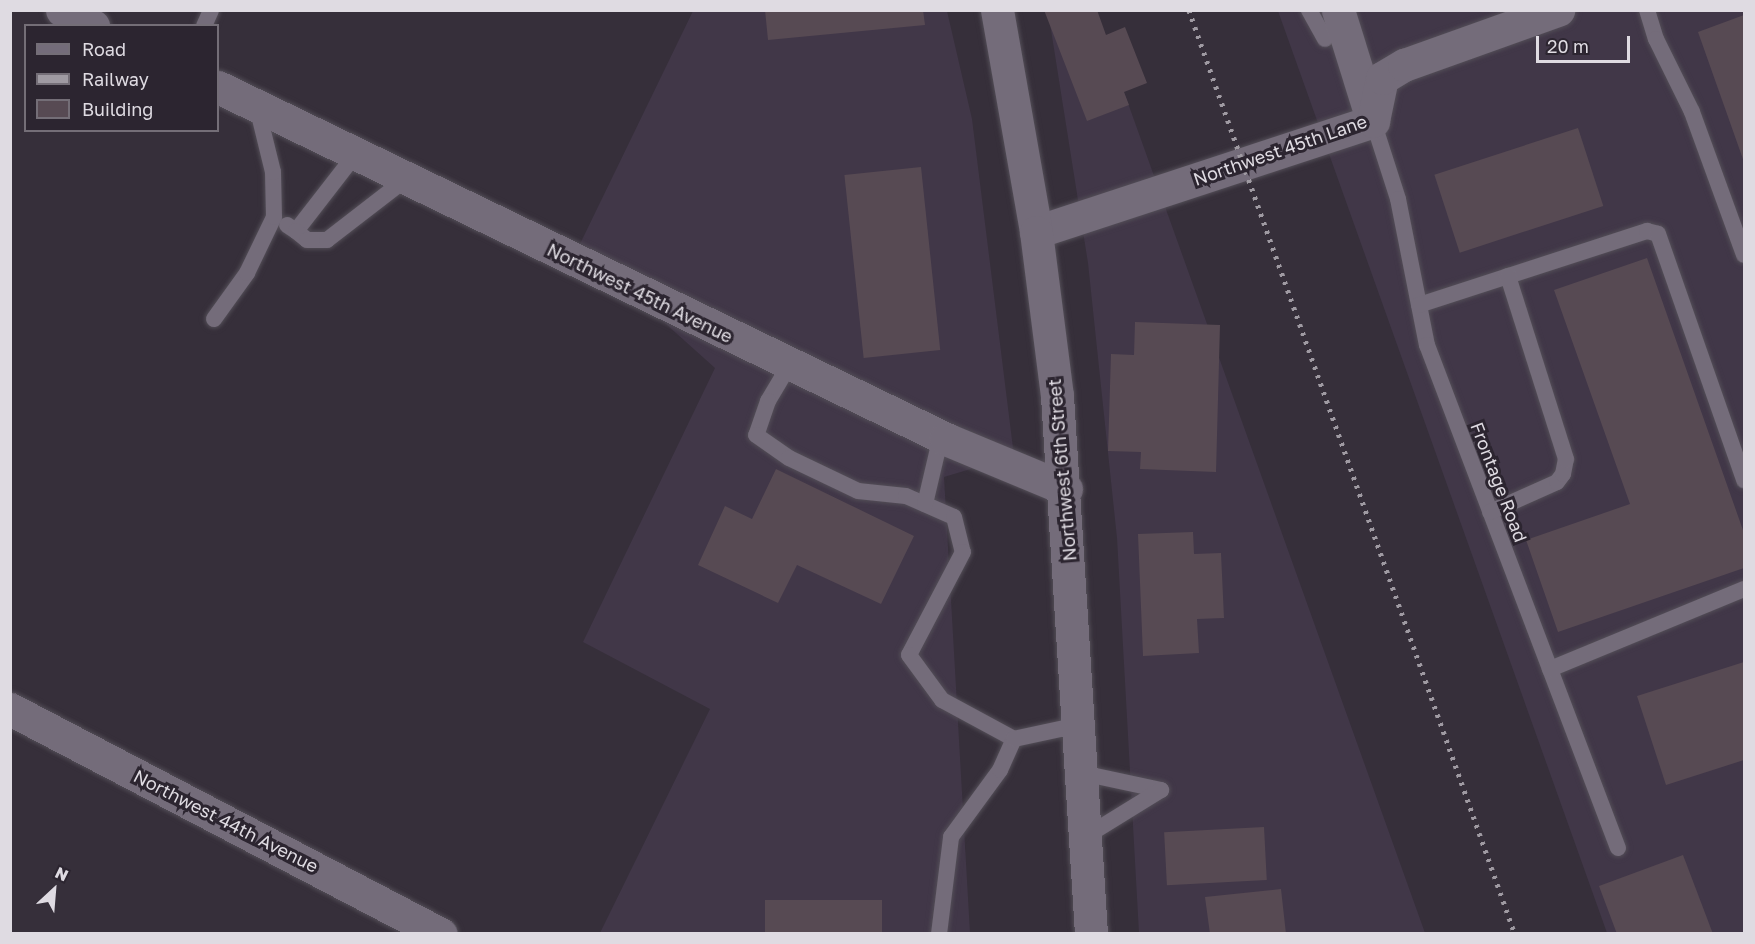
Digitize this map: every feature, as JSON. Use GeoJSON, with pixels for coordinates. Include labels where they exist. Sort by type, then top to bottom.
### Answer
{"type":"FeatureCollection","features":[{"type":"Feature","properties":{"kind":"street"},"geometry":{"type":"LineString","coordinates":[[62,10],[89,24]]}},
{"type":"Feature","properties":{"kind":"street","name":"Northwest 6th Street"},"geometry":{"type":"LineString","coordinates":[[997,10],[1036,232],[1066,489],[1091,933]]}},
{"type":"Feature","properties":{"kind":"street","name":"Northwest 45th Lane"},"geometry":{"type":"LineString","coordinates":[[1036,232],[1373,121],[1382,78],[1389,73],[1557,10]]}},
{"type":"Feature","properties":{"kind":"street"},"geometry":{"type":"LineString","coordinates":[[1331,25],[1373,121]]}},
{"type":"Feature","properties":{"kind":"street","name":"Northwest 45th Avenue"},"geometry":{"type":"LineString","coordinates":[[219,88],[941,436],[1066,489]]}},
{"type":"Feature","properties":{"kind":"street","name":"Northwest 44th Avenue"},"geometry":{"type":"LineString","coordinates":[[10,710],[441,933]]}},
{"type":"Feature","properties":{"kind":"lane"},"geometry":{"type":"LineString","coordinates":[[205,24],[212,10]]}},
{"type":"Feature","properties":{"kind":"lane"},"geometry":{"type":"LineString","coordinates":[[1309,10],[1331,25]]}},
{"type":"Feature","properties":{"kind":"lane"},"geometry":{"type":"LineString","coordinates":[[1647,10],[1656,39],[1692,112],[1744,255]]}},
{"type":"Feature","properties":{"kind":"lane"},"geometry":{"type":"LineString","coordinates":[[214,320],[248,273],[274,217],[273,171],[257,107]]}},
{"type":"Feature","properties":{"kind":"lane","name":"Frontage Road"},"geometry":{"type":"LineString","coordinates":[[1373,121],[1398,199],[1427,345],[1618,848]]}},
{"type":"Feature","properties":{"kind":"lane"},"geometry":{"type":"LineString","coordinates":[[296,231],[355,155]]}},
{"type":"Feature","properties":{"kind":"lane"},"geometry":{"type":"LineString","coordinates":[[274,217],[307,240],[327,240],[406,179]]}},
{"type":"Feature","properties":{"kind":"lane"},"geometry":{"type":"LineString","coordinates":[[1419,305],[1647,231],[1658,234],[1744,480]]}},
{"type":"Feature","properties":{"kind":"lane"},"geometry":{"type":"LineString","coordinates":[[1490,512],[1557,482],[1563,474],[1566,459],[1508,276]]}},
{"type":"Feature","properties":{"kind":"lane"},"geometry":{"type":"LineString","coordinates":[[790,364],[768,401],[756,435],[789,459],[858,491],[906,496],[954,517],[963,552],[909,655],[942,700],[1014,739],[1079,725]]}},
{"type":"Feature","properties":{"kind":"lane"},"geometry":{"type":"LineString","coordinates":[[925,504],[941,436]]}},
{"type":"Feature","properties":{"kind":"lane"},"geometry":{"type":"LineString","coordinates":[[1550,669],[1744,589]]}},
{"type":"Feature","properties":{"kind":"lane"},"geometry":{"type":"LineString","coordinates":[[939,933],[951,837],[1000,770],[1014,739]]}},
{"type":"Feature","properties":{"kind":"lane"},"geometry":{"type":"LineString","coordinates":[[1082,773],[1161,790],[1085,837]]}},
{"type":"Feature","properties":{"kind":"shaded area"},"geometry":{"type":"Polygon","coordinates":[[[693,11],[947,11],[972,119],[1014,456],[944,477],[970,933],[600,933],[710,709],[583,642],[715,368],[579,246],[693,11]]]}},
{"type":"Feature","properties":{"kind":"shaded area"},"geometry":{"type":"Polygon","coordinates":[[[1048,11],[1095,11],[1425,933],[1139,933],[1117,538],[1088,263],[1048,11]]]}},
{"type":"Feature","properties":{"kind":"shaded area"},"geometry":{"type":"Polygon","coordinates":[[[1278,11],[1744,11],[1744,933],[1607,933],[1278,11]]]}},
{"type":"Feature","properties":{"kind":"building"},"geometry":{"type":"Polygon","coordinates":[[[765,10],[923,10],[925,25],[768,40],[765,10]]]}},
{"type":"Feature","properties":{"kind":"building"},"geometry":{"type":"Polygon","coordinates":[[[1044,10],[1097,10],[1106,35],[1125,27],[1147,83],[1124,92],[1129,105],[1087,121],[1044,10]]]}},
{"type":"Feature","properties":{"kind":"building"},"geometry":{"type":"Polygon","coordinates":[[[1744,15],[1744,162],[1698,32],[1744,15]]]}},
{"type":"Feature","properties":{"kind":"building"},"geometry":{"type":"Polygon","coordinates":[[[1578,128],[1603,206],[1460,253],[1434,175],[1578,128]]]}},
{"type":"Feature","properties":{"kind":"building"},"geometry":{"type":"Polygon","coordinates":[[[921,167],[940,350],[864,358],[844,175],[921,167]]]}},
{"type":"Feature","properties":{"kind":"building"},"geometry":{"type":"Polygon","coordinates":[[[1647,258],[1744,533],[1744,568],[1558,632],[1526,540],[1630,504],[1554,290],[1647,258]]]}},
{"type":"Feature","properties":{"kind":"building"},"geometry":{"type":"Polygon","coordinates":[[[1135,322],[1220,325],[1216,472],[1140,469],[1141,452],[1108,451],[1111,354],[1134,355],[1135,322]]]}},
{"type":"Feature","properties":{"kind":"building"},"geometry":{"type":"Polygon","coordinates":[[[776,469],[914,536],[881,604],[797,565],[778,603],[698,565],[725,506],[752,519],[776,469]]]}},
{"type":"Feature","properties":{"kind":"building"},"geometry":{"type":"Polygon","coordinates":[[[1193,532],[1194,554],[1221,553],[1224,618],[1197,619],[1199,653],[1143,656],[1138,534],[1193,532]]]}},
{"type":"Feature","properties":{"kind":"building"},"geometry":{"type":"Polygon","coordinates":[[[1744,662],[1744,760],[1666,785],[1637,696],[1744,662]]]}},
{"type":"Feature","properties":{"kind":"building"},"geometry":{"type":"Polygon","coordinates":[[[1264,827],[1267,880],[1167,885],[1164,832],[1264,827]]]}},
{"type":"Feature","properties":{"kind":"building"},"geometry":{"type":"Polygon","coordinates":[[[1683,855],[1713,934],[1617,934],[1599,886],[1683,855]]]}},
{"type":"Feature","properties":{"kind":"building"},"geometry":{"type":"Polygon","coordinates":[[[1281,889],[1286,934],[1210,934],[1205,897],[1281,889]]]}},
{"type":"Feature","properties":{"kind":"building"},"geometry":{"type":"Polygon","coordinates":[[[765,900],[882,900],[882,934],[765,934],[765,900]]]}},
{"type":"Feature","properties":{"kind":"railway"},"geometry":{"type":"LineString","coordinates":[[1189,10],[1515,934]]}}]}
